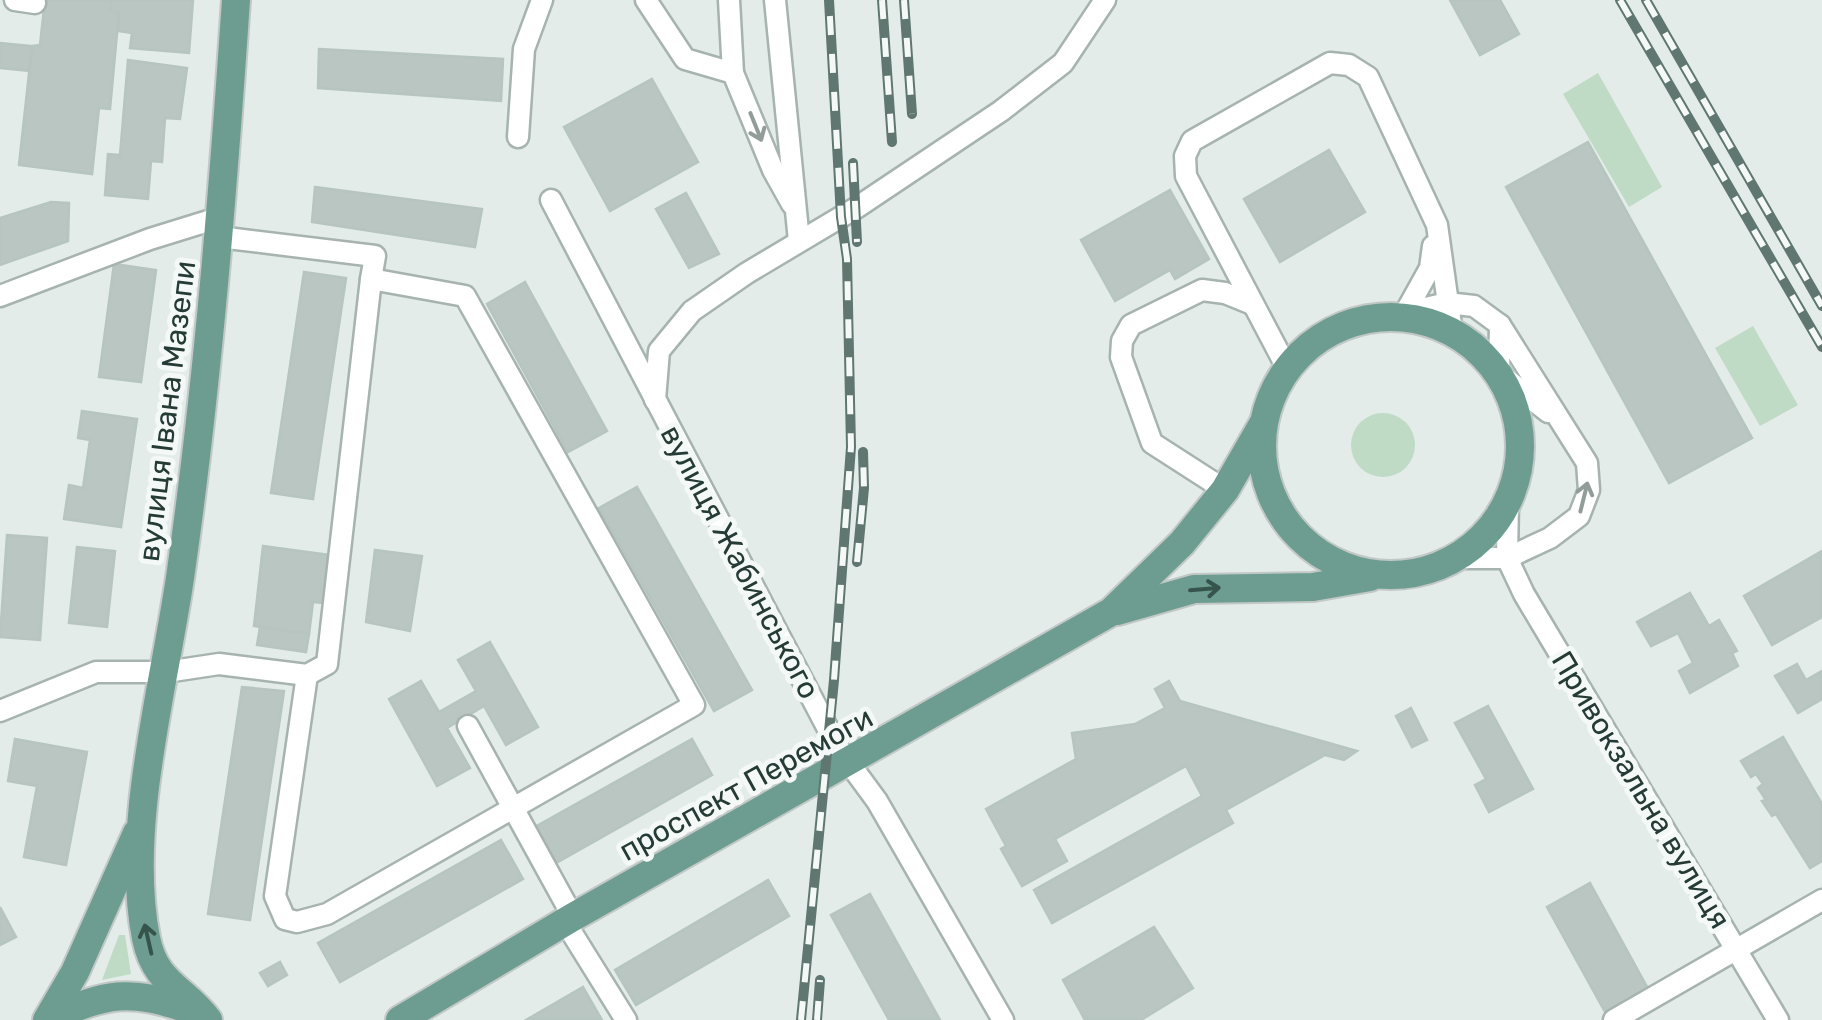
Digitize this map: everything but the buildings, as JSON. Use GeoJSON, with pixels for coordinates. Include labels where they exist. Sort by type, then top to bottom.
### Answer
{"type":"FeatureCollection","features":[{"type":"Feature","properties":{"kind":"main road","name":"вулиця Івана Мазепи"},"geometry":{"type":"LineString","coordinates":[[209,1018],[160,975],[147,942],[140,827],[182,569],[220,227],[236,0]]}},
{"type":"Feature","properties":{"kind":"main road"},"geometry":{"type":"LineString","coordinates":[[1396,315],[1452,332],[1478,350],[1498,373],[1514,404],[1520,436],[1519,470],[1508,502],[1486,534],[1455,558],[1422,571],[1382,575],[1346,568],[1315,550],[1289,526],[1271,494],[1262,460],[1264,424],[1271,397],[1288,368],[1314,342],[1346,324],[1396,315]]}},
{"type":"Feature","properties":{"kind":"main road","name":"проспект Перемоги"},"geometry":{"type":"LineString","coordinates":[[382,1020],[406,1015],[1110,612],[1182,543],[1226,490],[1264,424]]}},
{"type":"Feature","properties":{"kind":"main road","name":"проспект Перемоги"},"geometry":{"type":"LineString","coordinates":[[1110,612],[1194,590],[1313,586],[1382,575]]}},
{"type":"Feature","properties":{"kind":"main road","name":"вулиця Івана Мазепи"},"geometry":{"type":"LineString","coordinates":[[47,1020],[74,972],[140,827]]}},
{"type":"Feature","properties":{"kind":"main road"},"geometry":{"type":"LineString","coordinates":[[47,1020],[98,998],[121,995],[149,996],[209,1018]]}},
{"type":"Feature","properties":{"kind":"street"},"geometry":{"type":"LineString","coordinates":[[518,137],[524,49],[542,0]]}},
{"type":"Feature","properties":{"kind":"street"},"geometry":{"type":"LineString","coordinates":[[646,0],[685,59],[733,73]]}},
{"type":"Feature","properties":{"kind":"street"},"geometry":{"type":"LineString","coordinates":[[729,0],[733,73],[773,170],[795,210]]}},
{"type":"Feature","properties":{"kind":"street"},"geometry":{"type":"LineString","coordinates":[[776,0],[799,241]]}},
{"type":"Feature","properties":{"kind":"street"},"geometry":{"type":"LineString","coordinates":[[655,402],[659,351],[692,311],[799,241],[842,218],[1001,111],[1064,63],[1105,0]]}},
{"type":"Feature","properties":{"kind":"street"},"geometry":{"type":"LineString","coordinates":[[1288,368],[1186,176],[1185,156],[1192,141],[1330,62],[1349,64],[1368,77],[1437,224],[1452,332]]}},
{"type":"Feature","properties":{"kind":"street","name":"вулиця Жабинського"},"geometry":{"type":"LineString","coordinates":[[551,200],[848,763],[877,801],[1003,1020]]}},
{"type":"Feature","properties":{"kind":"street"},"geometry":{"type":"LineString","coordinates":[[1396,315],[1430,268],[1437,224]]}},
{"type":"Feature","properties":{"kind":"street"},"geometry":{"type":"LineString","coordinates":[[0,296],[150,239],[220,227],[375,256],[326,664],[307,674],[218,664],[166,672],[96,672],[0,710]]}},
{"type":"Feature","properties":{"kind":"street"},"geometry":{"type":"LineString","coordinates":[[307,674],[275,896],[285,919],[296,922],[327,914],[694,706],[465,296],[370,279]]}},
{"type":"Feature","properties":{"kind":"street"},"geometry":{"type":"LineString","coordinates":[[1226,490],[1152,443],[1122,356],[1122,340],[1131,325],[1202,290],[1226,293],[1252,304]]}},
{"type":"Feature","properties":{"kind":"street"},"geometry":{"type":"LineString","coordinates":[[1396,315],[1446,303],[1474,306],[1500,325],[1587,463],[1589,490],[1579,516],[1550,538],[1507,558],[1455,558]]}},
{"type":"Feature","properties":{"kind":"street"},"geometry":{"type":"LineString","coordinates":[[1500,325],[1498,373],[1556,419],[1576,444]]}},
{"type":"Feature","properties":{"kind":"street","name":"Привокзальна вулиця"},"geometry":{"type":"LineString","coordinates":[[1508,502],[1507,558],[1524,594],[1778,1020]]}},
{"type":"Feature","properties":{"kind":"street"},"geometry":{"type":"LineString","coordinates":[[468,726],[626,1020]]}},
{"type":"Feature","properties":{"kind":"street"},"geometry":{"type":"LineString","coordinates":[[1614,1020],[1822,900]]}},
{"type":"Feature","properties":{"kind":"green space"},"geometry":{"type":"Polygon","coordinates":[[[1598,73],[1662,187],[1629,207],[1563,94],[1598,73]]]}},
{"type":"Feature","properties":{"kind":"green space"},"geometry":{"type":"Polygon","coordinates":[[[1753,326],[1798,405],[1760,426],[1715,348],[1753,326]]]}},
{"type":"Feature","properties":{"kind":"green space"},"geometry":{"type":"Polygon","coordinates":[[[1383,413],[1406,422],[1415,445],[1406,468],[1383,477],[1360,468],[1351,445],[1360,422],[1383,413]]]}},
{"type":"Feature","properties":{"kind":"green space"},"geometry":{"type":"Polygon","coordinates":[[[119,935],[125,935],[131,974],[102,980],[119,935]]]}},
{"type":"Feature","properties":{"kind":"railway"},"geometry":{"type":"LineString","coordinates":[[801,1020],[834,680],[851,447],[847,259],[841,217],[829,0]]}},
{"type":"Feature","properties":{"kind":"railway"},"geometry":{"type":"LineString","coordinates":[[882,0],[892,142]]}},
{"type":"Feature","properties":{"kind":"railway"},"geometry":{"type":"LineString","coordinates":[[904,0],[912,114]]}},
{"type":"Feature","properties":{"kind":"railway"},"geometry":{"type":"LineString","coordinates":[[1620,0],[1822,347]]}},
{"type":"Feature","properties":{"kind":"railway"},"geometry":{"type":"LineString","coordinates":[[1646,0],[1822,306]]}},
{"type":"Feature","properties":{"kind":"railway"},"geometry":{"type":"LineString","coordinates":[[853,163],[857,242]]}},
{"type":"Feature","properties":{"kind":"railway"},"geometry":{"type":"LineString","coordinates":[[857,562],[863,452]]}},
{"type":"Feature","properties":{"kind":"railway"},"geometry":{"type":"LineString","coordinates":[[817,1020],[820,980]]}}]}
